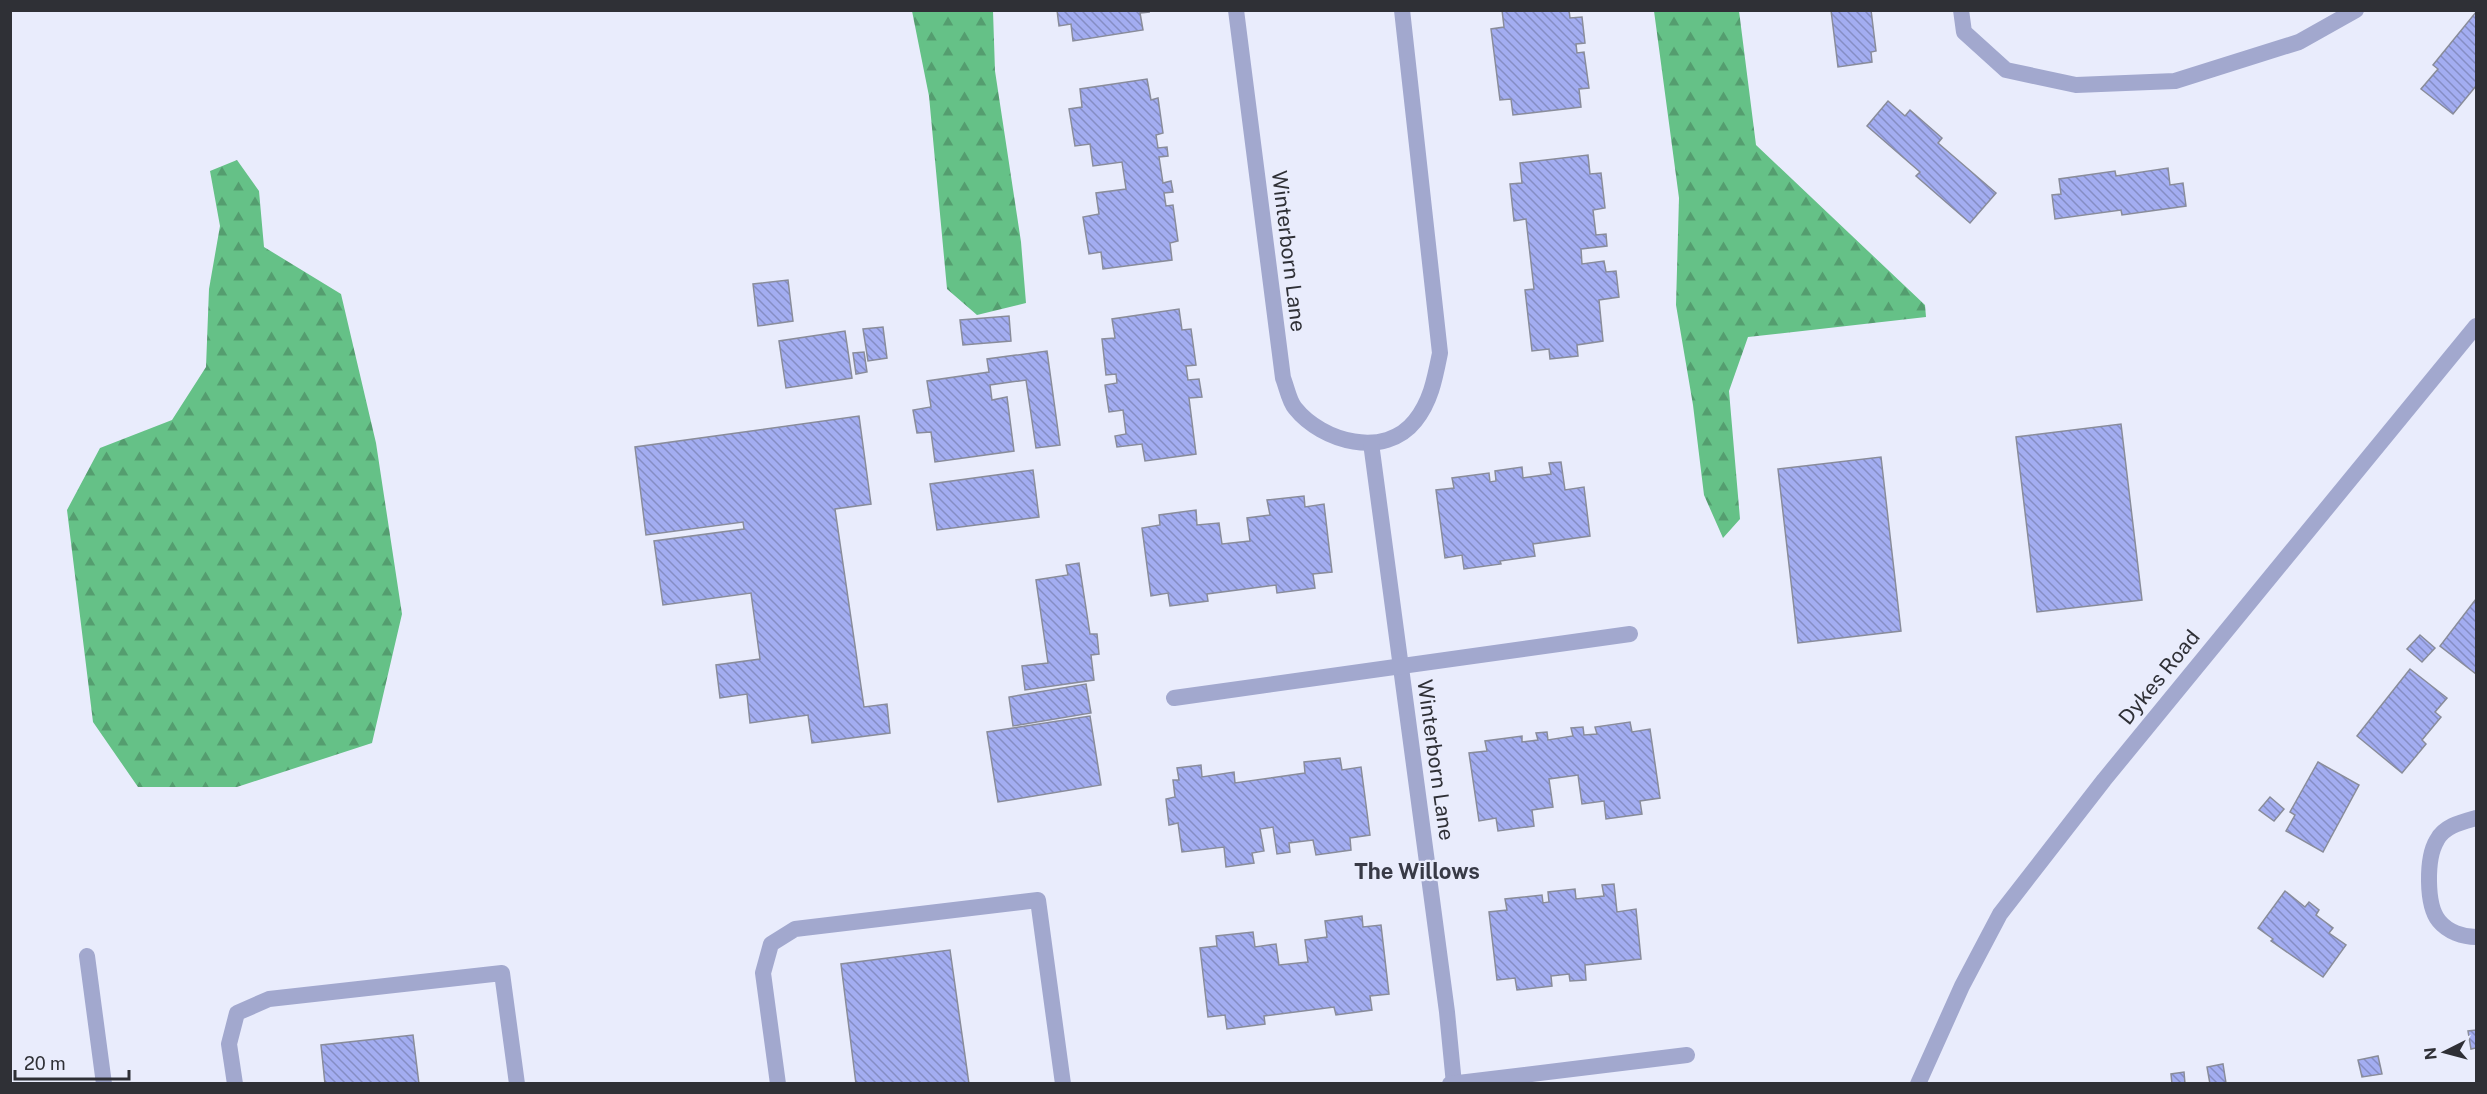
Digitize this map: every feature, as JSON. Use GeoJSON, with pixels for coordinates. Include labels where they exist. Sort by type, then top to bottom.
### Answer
{"type":"FeatureCollection","features":[{"type":"Feature","properties":{"kind":"street","name":"Winterborn Lane"},"geometry":{"type":"LineString","coordinates":[[1236,10],[1283,378],[1293,406],[1310,423],[1337,439],[1371,443],[1395,438],[1414,422],[1432,393],[1440,353],[1402,10]]}},
{"type":"Feature","properties":{"kind":"street"},"geometry":{"type":"LineString","coordinates":[[1961,10],[1964,32],[2006,70],[2076,85],[2175,81],[2299,42],[2356,10]]}},
{"type":"Feature","properties":{"kind":"street","name":"Dykes Road"},"geometry":{"type":"LineString","coordinates":[[1918,1083],[1962,986],[2000,914],[2104,780],[2476,326]]}},
{"type":"Feature","properties":{"kind":"street","name":"Winterborn Lane"},"geometry":{"type":"LineString","coordinates":[[1371,443],[1447,1012],[1453,1083]]}},
{"type":"Feature","properties":{"kind":"street"},"geometry":{"type":"LineString","coordinates":[[1174,698],[1630,634]]}},
{"type":"Feature","properties":{"kind":"street"},"geometry":{"type":"LineString","coordinates":[[2476,818],[2455,824],[2437,838],[2428,863],[2430,894],[2439,921],[2462,937],[2476,937]]}},
{"type":"Feature","properties":{"kind":"street"},"geometry":{"type":"LineString","coordinates":[[778,1083],[762,973],[771,944],[795,929],[1038,900],[1063,1083]]}},
{"type":"Feature","properties":{"kind":"street"},"geometry":{"type":"LineString","coordinates":[[87,956],[104,1083]]}},
{"type":"Feature","properties":{"kind":"street"},"geometry":{"type":"LineString","coordinates":[[235,1083],[229,1044],[237,1013],[269,999],[502,973],[517,1083]]}},
{"type":"Feature","properties":{"kind":"street"},"geometry":{"type":"LineString","coordinates":[[1453,1083],[1687,1055]]}},
{"type":"Feature","properties":{"kind":"green space"},"geometry":{"type":"Polygon","coordinates":[[[912,11],[993,11],[995,71],[1021,242],[1026,303],[977,315],[947,289],[929,96],[912,11]]]}},
{"type":"Feature","properties":{"kind":"green space"},"geometry":{"type":"Polygon","coordinates":[[[1654,11],[1739,11],[1756,145],[1925,305],[1926,317],[1748,337],[1729,391],[1740,519],[1723,538],[1704,495],[1693,405],[1676,305],[1679,198],[1654,11]]]}},
{"type":"Feature","properties":{"kind":"green space"},"geometry":{"type":"Polygon","coordinates":[[[237,160],[259,191],[264,247],[341,294],[376,443],[402,614],[372,743],[237,787],[138,787],[93,722],[67,510],[100,448],[172,420],[206,367],[209,289],[220,226],[210,171],[237,160]]]}},
{"type":"Feature","properties":{"kind":"building"},"geometry":{"type":"Polygon","coordinates":[[[1057,10],[1148,10],[1149,12],[1140,13],[1143,30],[1073,41],[1071,24],[1059,26],[1057,10]]]}},
{"type":"Feature","properties":{"kind":"building"},"geometry":{"type":"Polygon","coordinates":[[[1502,10],[1569,10],[1570,18],[1582,17],[1585,43],[1576,44],[1577,53],[1584,52],[1589,88],[1579,89],[1581,107],[1513,115],[1511,99],[1500,100],[1491,29],[1504,27],[1502,10]]]}},
{"type":"Feature","properties":{"kind":"building"},"geometry":{"type":"Polygon","coordinates":[[[1831,10],[1871,10],[1876,51],[1871,52],[1872,62],[1838,67],[1831,10]]]}},
{"type":"Feature","properties":{"kind":"building"},"geometry":{"type":"Polygon","coordinates":[[[2476,12],[2476,86],[2453,114],[2421,89],[2438,69],[2433,65],[2476,12]]]}},
{"type":"Feature","properties":{"kind":"building"},"geometry":{"type":"Polygon","coordinates":[[[1147,79],[1151,100],[1158,98],[1163,133],[1156,135],[1158,148],[1167,147],[1168,156],[1159,157],[1163,183],[1171,181],[1173,192],[1164,193],[1166,206],[1173,205],[1178,241],[1170,243],[1172,260],[1103,269],[1101,252],[1089,254],[1083,217],[1099,214],[1096,193],[1126,189],[1122,162],[1093,166],[1090,144],[1075,146],[1069,109],[1082,107],[1080,89],[1147,79]]]}},
{"type":"Feature","properties":{"kind":"building"},"geometry":{"type":"Polygon","coordinates":[[[1888,101],[1905,116],[1910,110],[1942,138],[1938,143],[1996,193],[1970,223],[1916,176],[1920,172],[1867,126],[1888,101]]]}},
{"type":"Feature","properties":{"kind":"building"},"geometry":{"type":"Polygon","coordinates":[[[1588,155],[1590,174],[1601,173],[1605,208],[1593,210],[1596,235],[1606,234],[1607,246],[1581,249],[1582,264],[1604,261],[1606,272],[1616,271],[1619,297],[1599,300],[1603,341],[1577,345],[1578,356],[1550,359],[1549,349],[1532,351],[1525,290],[1534,289],[1526,219],[1514,221],[1510,184],[1522,183],[1520,163],[1588,155]]]}},
{"type":"Feature","properties":{"kind":"building"},"geometry":{"type":"Polygon","coordinates":[[[2168,168],[2170,185],[2183,183],[2186,206],[2122,215],[2121,210],[2055,219],[2052,195],[2061,194],[2059,179],[2115,171],[2116,176],[2168,168]]]}},
{"type":"Feature","properties":{"kind":"building"},"geometry":{"type":"Polygon","coordinates":[[[788,280],[793,321],[758,326],[753,284],[788,280]]]}},
{"type":"Feature","properties":{"kind":"building"},"geometry":{"type":"Polygon","coordinates":[[[1179,309],[1182,330],[1191,329],[1196,365],[1186,366],[1188,380],[1199,379],[1202,397],[1189,398],[1196,454],[1145,461],[1142,444],[1117,447],[1115,436],[1126,434],[1123,410],[1109,412],[1105,385],[1117,383],[1116,374],[1106,375],[1102,339],[1115,338],[1112,319],[1179,309]]]}},
{"type":"Feature","properties":{"kind":"building"},"geometry":{"type":"Polygon","coordinates":[[[1009,316],[1011,341],[963,345],[960,320],[1009,316]]]}},
{"type":"Feature","properties":{"kind":"building"},"geometry":{"type":"Polygon","coordinates":[[[883,327],[887,358],[868,361],[863,329],[883,327]]]}},
{"type":"Feature","properties":{"kind":"building"},"geometry":{"type":"Polygon","coordinates":[[[845,331],[852,378],[786,388],[779,341],[845,331]]]}},
{"type":"Feature","properties":{"kind":"building"},"geometry":{"type":"Polygon","coordinates":[[[1047,351],[1060,445],[1036,448],[1026,380],[990,385],[992,400],[1007,397],[1014,451],[935,462],[931,432],[917,433],[913,410],[931,407],[927,381],[989,372],[987,359],[1047,351]]]}},
{"type":"Feature","properties":{"kind":"building"},"geometry":{"type":"Polygon","coordinates":[[[864,352],[867,372],[856,374],[853,353],[864,352]]]}},
{"type":"Feature","properties":{"kind":"building"},"geometry":{"type":"Polygon","coordinates":[[[859,416],[871,504],[835,509],[864,707],[887,704],[890,733],[812,743],[808,715],[750,723],[747,694],[720,698],[716,665],[760,659],[751,593],[663,605],[654,541],[744,529],[743,522],[646,535],[635,447],[859,416]]]}},
{"type":"Feature","properties":{"kind":"building"},"geometry":{"type":"Polygon","coordinates":[[[2121,424],[2142,600],[2037,612],[2016,437],[2121,424]]]}},
{"type":"Feature","properties":{"kind":"building"},"geometry":{"type":"Polygon","coordinates":[[[1881,457],[1901,631],[1798,643],[1778,469],[1881,457]]]}},
{"type":"Feature","properties":{"kind":"building"},"geometry":{"type":"Polygon","coordinates":[[[1561,462],[1565,490],[1584,487],[1590,536],[1533,544],[1535,556],[1500,561],[1501,564],[1464,569],[1462,555],[1445,558],[1436,490],[1454,488],[1452,478],[1489,473],[1490,482],[1496,481],[1495,471],[1522,467],[1523,478],[1551,474],[1549,463],[1561,462]]]}},
{"type":"Feature","properties":{"kind":"building"},"geometry":{"type":"Polygon","coordinates":[[[1033,470],[1039,517],[937,530],[930,484],[1033,470]]]}},
{"type":"Feature","properties":{"kind":"building"},"geometry":{"type":"Polygon","coordinates":[[[1304,496],[1305,507],[1324,504],[1332,572],[1313,574],[1315,588],[1277,593],[1276,585],[1207,594],[1208,601],[1170,606],[1168,593],[1151,596],[1142,528],[1160,525],[1159,515],[1196,510],[1197,525],[1219,523],[1222,544],[1250,541],[1247,518],[1270,515],[1267,500],[1304,496]]]}},
{"type":"Feature","properties":{"kind":"building"},"geometry":{"type":"Polygon","coordinates":[[[1079,563],[1090,634],[1097,634],[1099,654],[1091,655],[1094,680],[1025,690],[1022,666],[1048,663],[1036,580],[1068,575],[1066,565],[1079,563]]]}},
{"type":"Feature","properties":{"kind":"building"},"geometry":{"type":"Polygon","coordinates":[[[2476,599],[2476,674],[2440,646],[2476,599]]]}},
{"type":"Feature","properties":{"kind":"building"},"geometry":{"type":"Polygon","coordinates":[[[2420,635],[2435,648],[2422,662],[2407,649],[2420,635]]]}},
{"type":"Feature","properties":{"kind":"building"},"geometry":{"type":"Polygon","coordinates":[[[2410,669],[2447,698],[2435,712],[2441,717],[2422,740],[2426,744],[2402,773],[2357,736],[2410,669]]]}},
{"type":"Feature","properties":{"kind":"building"},"geometry":{"type":"Polygon","coordinates":[[[1086,684],[1091,713],[1013,726],[1009,697],[1086,684]]]}},
{"type":"Feature","properties":{"kind":"building"},"geometry":{"type":"Polygon","coordinates":[[[1090,716],[1101,785],[998,802],[987,732],[1090,716]]]}},
{"type":"Feature","properties":{"kind":"building"},"geometry":{"type":"Polygon","coordinates":[[[1630,722],[1632,732],[1650,729],[1660,798],[1640,801],[1642,814],[1606,819],[1604,801],[1582,804],[1578,775],[1549,779],[1553,807],[1532,810],[1534,826],[1498,831],[1496,818],[1479,821],[1469,753],[1487,751],[1485,741],[1522,736],[1522,742],[1538,740],[1536,733],[1547,732],[1548,740],[1573,736],[1571,728],[1583,727],[1584,735],[1597,734],[1595,727],[1630,722]]]}},
{"type":"Feature","properties":{"kind":"building"},"geometry":{"type":"Polygon","coordinates":[[[1340,758],[1342,770],[1361,767],[1370,835],[1350,838],[1351,850],[1316,855],[1313,840],[1289,843],[1290,852],[1277,854],[1273,827],[1260,829],[1264,851],[1252,853],[1254,863],[1226,867],[1224,847],[1182,852],[1178,823],[1169,825],[1166,799],[1175,797],[1173,780],[1179,780],[1177,768],[1201,765],[1202,777],[1234,772],[1235,783],[1305,773],[1304,762],[1340,758]]]}},
{"type":"Feature","properties":{"kind":"building"},"geometry":{"type":"Polygon","coordinates":[[[2318,762],[2359,785],[2323,852],[2286,831],[2295,815],[2290,812],[2318,762]]]}},
{"type":"Feature","properties":{"kind":"building"},"geometry":{"type":"Polygon","coordinates":[[[2270,797],[2284,809],[2274,821],[2259,810],[2270,797]]]}},
{"type":"Feature","properties":{"kind":"building"},"geometry":{"type":"Polygon","coordinates":[[[1614,884],[1617,912],[1636,909],[1641,959],[1585,965],[1586,980],[1570,981],[1569,974],[1551,976],[1552,986],[1517,990],[1515,978],[1497,980],[1489,912],[1507,910],[1505,899],[1542,895],[1543,903],[1549,902],[1548,892],[1575,889],[1576,899],[1604,896],[1602,885],[1614,884]]]}},
{"type":"Feature","properties":{"kind":"building"},"geometry":{"type":"Polygon","coordinates":[[[2285,891],[2305,907],[2309,902],[2319,910],[2316,915],[2333,928],[2329,933],[2346,945],[2323,977],[2271,941],[2273,939],[2258,928],[2285,891]]]}},
{"type":"Feature","properties":{"kind":"building"},"geometry":{"type":"Polygon","coordinates":[[[1362,916],[1363,927],[1381,925],[1389,994],[1370,996],[1372,1010],[1336,1015],[1334,1007],[1264,1016],[1265,1024],[1227,1029],[1225,1015],[1208,1017],[1200,948],[1217,946],[1216,936],[1253,932],[1255,947],[1276,944],[1279,965],[1308,962],[1305,940],[1327,937],[1325,921],[1362,916]]]}},
{"type":"Feature","properties":{"kind":"building"},"geometry":{"type":"Polygon","coordinates":[[[950,950],[969,1084],[856,1084],[841,964],[950,950]]]}},
{"type":"Feature","properties":{"kind":"building"},"geometry":{"type":"Polygon","coordinates":[[[2476,1030],[2476,1048],[2471,1049],[2468,1031],[2476,1030]]]}},
{"type":"Feature","properties":{"kind":"building"},"geometry":{"type":"Polygon","coordinates":[[[413,1035],[419,1084],[325,1084],[321,1045],[413,1035]]]}},
{"type":"Feature","properties":{"kind":"building"},"geometry":{"type":"Polygon","coordinates":[[[2378,1056],[2382,1074],[2362,1077],[2358,1060],[2378,1056]]]}},
{"type":"Feature","properties":{"kind":"building"},"geometry":{"type":"Polygon","coordinates":[[[2223,1064],[2226,1083],[2210,1084],[2207,1067],[2223,1064]]]}},
{"type":"Feature","properties":{"kind":"building"},"geometry":{"type":"Polygon","coordinates":[[[2184,1072],[2185,1084],[2172,1084],[2171,1074],[2184,1072]]]}},
{"type":"Feature","properties":{"kind":"district","name":"The Willows"},"geometry":{"type":"Point","coordinates":[1417,871]}}]}
